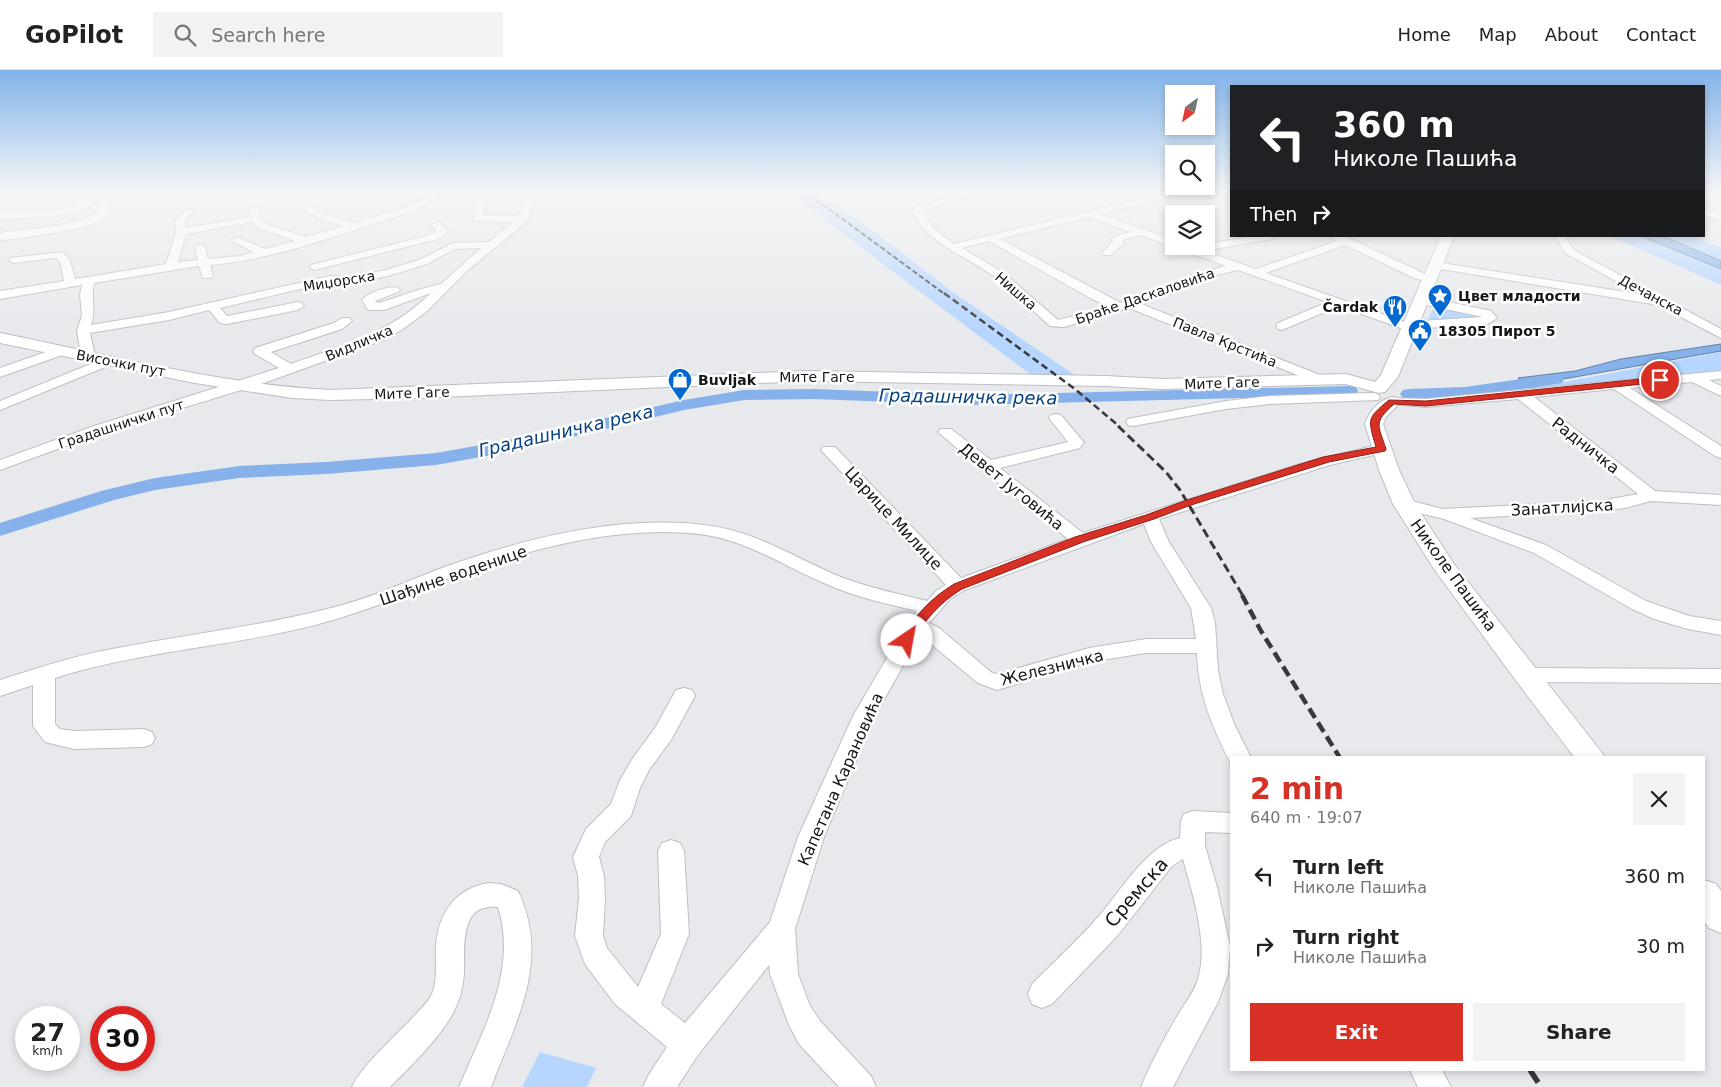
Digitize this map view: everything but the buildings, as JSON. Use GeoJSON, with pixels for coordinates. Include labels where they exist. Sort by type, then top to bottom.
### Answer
{"type":"FeatureCollection","features":[{"type":"Feature","properties":{"kind":"main road","name":"Николе Пашића"},"geometry":{"type":"LineString","coordinates":[[1447,237],[1382,393],[1374,424],[1404,504],[1430,546],[1526,675],[1590,756]]}},
{"type":"Feature","properties":{"kind":"main road","name":"Височки пут"},"geometry":{"type":"LineString","coordinates":[[2,340],[242,386]]}},
{"type":"Feature","properties":{"kind":"main road","name":"Мите Гаге"},"geometry":{"type":"LineString","coordinates":[[242,386],[292,393],[359,395],[782,376],[1106,381],[1162,384],[1326,380],[1356,385],[1382,393]]}},
{"type":"Feature","properties":{"kind":"main road"},"geometry":{"type":"LineString","coordinates":[[1705,896],[1721,917]]}},
{"type":"Feature","properties":{"kind":"street"},"geometry":{"type":"LineString","coordinates":[[171,267],[179,237]]}},
{"type":"Feature","properties":{"kind":"street"},"geometry":{"type":"LineString","coordinates":[[295,237],[306,241]]}},
{"type":"Feature","properties":{"kind":"street"},"geometry":{"type":"LineString","coordinates":[[1,290],[70,284],[171,267],[231,261],[318,237]]}},
{"type":"Feature","properties":{"kind":"street"},"geometry":{"type":"LineString","coordinates":[[308,262],[432,237]]}},
{"type":"Feature","properties":{"kind":"street","name":"Видличка"},"geometry":{"type":"LineString","coordinates":[[242,386],[360,344],[389,331],[423,308],[501,237]]}},
{"type":"Feature","properties":{"kind":"street","name":"Нишка"},"geometry":{"type":"LineString","coordinates":[[939,237],[992,271],[1054,324]]}},
{"type":"Feature","properties":{"kind":"street"},"geometry":{"type":"LineString","coordinates":[[1107,253],[1118,245],[1119,242],[1117,240],[1125,237]]}},
{"type":"Feature","properties":{"kind":"street"},"geometry":{"type":"LineString","coordinates":[[1215,244],[1261,237]]}},
{"type":"Feature","properties":{"kind":"street"},"geometry":{"type":"LineString","coordinates":[[1338,237],[1418,276],[1433,272],[1664,302]]}},
{"type":"Feature","properties":{"kind":"street"},"geometry":{"type":"LineString","coordinates":[[953,247],[990,238],[1096,296],[1125,306]]}},
{"type":"Feature","properties":{"kind":"street","name":"Дечанска"},"geometry":{"type":"LineString","coordinates":[[1557,238],[1569,251],[1721,334]]}},
{"type":"Feature","properties":{"kind":"street"},"geometry":{"type":"LineString","coordinates":[[237,240],[266,253]]}},
{"type":"Feature","properties":{"kind":"street"},"geometry":{"type":"LineString","coordinates":[[1255,273],[1346,242]]}},
{"type":"Feature","properties":{"kind":"street","name":"Миџорска"},"geometry":{"type":"LineString","coordinates":[[83,330],[213,307],[330,279],[345,281],[374,276],[423,262],[453,246],[492,245]]}},
{"type":"Feature","properties":{"kind":"street"},"geometry":{"type":"LineString","coordinates":[[288,246],[330,279]]}},
{"type":"Feature","properties":{"kind":"street"},"geometry":{"type":"LineString","coordinates":[[200,247],[207,276]]}},
{"type":"Feature","properties":{"kind":"street"},"geometry":{"type":"LineString","coordinates":[[14,260],[58,254],[65,260],[70,284]]}},
{"type":"Feature","properties":{"kind":"street"},"geometry":{"type":"LineString","coordinates":[[1204,255],[1337,303],[1410,326],[1485,322],[1491,318],[1487,314],[1421,300]]}},
{"type":"Feature","properties":{"kind":"street","name":"Браће Даскаловића"},"geometry":{"type":"LineString","coordinates":[[1054,324],[1125,306],[1185,284],[1195,277],[1237,267]]}},
{"type":"Feature","properties":{"kind":"street"},"geometry":{"type":"LineString","coordinates":[[88,356],[83,330],[88,316],[86,295],[90,281]]}},
{"type":"Feature","properties":{"kind":"street","name":"Видличка"},"geometry":{"type":"LineString","coordinates":[[394,290],[368,300],[372,307],[380,307],[425,291],[444,288]]}},
{"type":"Feature","properties":{"kind":"street"},"geometry":{"type":"LineString","coordinates":[[1282,326],[1337,303]]}},
{"type":"Feature","properties":{"kind":"street","name":"Миџорска"},"geometry":{"type":"LineString","coordinates":[[213,307],[224,320],[227,320],[298,306]]}},
{"type":"Feature","properties":{"kind":"street","name":"Павла Крстића"},"geometry":{"type":"LineString","coordinates":[[1125,306],[1326,380]]}},
{"type":"Feature","properties":{"kind":"street","name":"Видличка"},"geometry":{"type":"LineString","coordinates":[[291,369],[259,352],[338,326],[346,321]]}},
{"type":"Feature","properties":{"kind":"street"},"geometry":{"type":"LineString","coordinates":[[267,335],[284,343]]}},
{"type":"Feature","properties":{"kind":"street"},"geometry":{"type":"LineString","coordinates":[[0,373],[60,351]]}},
{"type":"Feature","properties":{"kind":"street"},"geometry":{"type":"LineString","coordinates":[[0,406],[110,360]]}},
{"type":"Feature","properties":{"kind":"street"},"geometry":{"type":"LineString","coordinates":[[1134,422],[1226,405],[1270,400],[1382,393],[1417,403],[1440,402],[1721,375]]}},
{"type":"Feature","properties":{"kind":"street"},"geometry":{"type":"LineString","coordinates":[[1693,377],[1721,392]]}},
{"type":"Feature","properties":{"kind":"street"},"geometry":{"type":"LineString","coordinates":[[1615,384],[1721,453]]}},
{"type":"Feature","properties":{"kind":"street","name":"Градашнички пут"},"geometry":{"type":"LineString","coordinates":[[0,465],[99,429],[242,386]]}},
{"type":"Feature","properties":{"kind":"street","name":"Радничка"},"geometry":{"type":"LineString","coordinates":[[1521,394],[1651,496]]}},
{"type":"Feature","properties":{"kind":"street"},"geometry":{"type":"LineString","coordinates":[[987,466],[1075,445],[1076,442],[1056,418]]}},
{"type":"Feature","properties":{"kind":"street","name":"Девет Југовића"},"geometry":{"type":"LineString","coordinates":[[946,432],[1079,540]]}},
{"type":"Feature","properties":{"kind":"street","name":"Капетана Карановића"},"geometry":{"type":"LineString","coordinates":[[860,1087],[810,1033],[799,1015],[784,974],[781,929],[811,837],[864,716],[916,624],[943,595],[958,586],[1079,540],[1187,503],[1327,460],[1382,449]]}},
{"type":"Feature","properties":{"kind":"street","name":"Царице Милице"},"geometry":{"type":"LineString","coordinates":[[829,450],[958,586]]}},
{"type":"Feature","properties":{"kind":"street","name":"Занатлијска"},"geometry":{"type":"LineString","coordinates":[[1404,504],[1442,514],[1600,506],[1625,503],[1651,496],[1721,500]]}},
{"type":"Feature","properties":{"kind":"street"},"geometry":{"type":"LineString","coordinates":[[1442,514],[1540,550],[1639,605],[1661,614],[1688,622],[1721,628]]}},
{"type":"Feature","properties":{"kind":"street"},"geometry":{"type":"LineString","coordinates":[[1150,517],[1160,542],[1201,608],[1205,619],[1208,671],[1215,708],[1239,756]]}},
{"type":"Feature","properties":{"kind":"street","name":"Шађине воденице"},"geometry":{"type":"LineString","coordinates":[[0,688],[105,658],[248,633],[342,612],[496,557],[558,541],[637,529],[706,530],[735,537],[839,583],[930,608]]}},
{"type":"Feature","properties":{"kind":"street","name":"Железничка"},"geometry":{"type":"LineString","coordinates":[[916,624],[932,633],[985,678],[997,682],[1046,666],[1146,646],[1207,646]]}},
{"type":"Feature","properties":{"kind":"street"},"geometry":{"type":"LineString","coordinates":[[44,674],[44,726],[53,736],[74,740],[144,738]]}},
{"type":"Feature","properties":{"kind":"street"},"geometry":{"type":"LineString","coordinates":[[1526,675],[1721,676]]}},
{"type":"Feature","properties":{"kind":"street"},"geometry":{"type":"LineString","coordinates":[[684,696],[628,787],[622,809],[595,836],[586,857],[591,876],[592,898],[589,936],[595,955],[625,994],[687,1044]]}},
{"type":"Feature","properties":{"kind":"street"},"geometry":{"type":"LineString","coordinates":[[1157,1087],[1208,992],[1214,974],[1216,946],[1204,887],[1192,846],[1193,821],[1230,823]]}},
{"type":"Feature","properties":{"kind":"street","name":"Сремска"},"geometry":{"type":"LineString","coordinates":[[1042,994],[1108,926],[1163,858],[1177,849],[1192,846]]}},
{"type":"Feature","properties":{"kind":"street"},"geometry":{"type":"LineString","coordinates":[[644,1011],[675,934],[671,851]]}},
{"type":"Feature","properties":{"kind":"street"},"geometry":{"type":"LineString","coordinates":[[368,1087],[400,1056],[444,1002],[450,980],[451,927],[458,912],[464,905],[480,896],[496,894],[509,899],[513,906],[518,933],[519,963],[511,997],[475,1087]]}},
{"type":"Feature","properties":{"kind":"street"},"geometry":{"type":"LineString","coordinates":[[659,1087],[687,1044],[781,929]]}},
{"type":"Feature","properties":{"kind":"street"},"geometry":{"type":"LineString","coordinates":[[1426,1071],[1435,1087]]}},
{"type":"Feature","properties":{"kind":"shaded area"},"geometry":{"type":"Polygon","coordinates":[[[849,237],[881,237],[954,293],[1076,376],[1034,377],[849,237]]]}},
{"type":"Feature","properties":{"kind":"shaded area"},"geometry":{"type":"Polygon","coordinates":[[[1613,237],[1695,237],[1721,248],[1721,285],[1613,237]]]}},
{"type":"Feature","properties":{"kind":"shaded area"},"geometry":{"type":"Polygon","coordinates":[[[1645,237],[1666,237],[1721,261],[1721,269],[1645,237]]]}},
{"type":"Feature","properties":{"kind":"shaded area"},"geometry":{"type":"Polygon","coordinates":[[[1435,304],[1489,317],[1427,323],[1435,304]]]}},
{"type":"Feature","properties":{"kind":"shaded area"},"geometry":{"type":"Polygon","coordinates":[[[1721,344],[1721,351],[1530,385],[1518,378],[1575,371],[1621,359],[1721,344]]]}},
{"type":"Feature","properties":{"kind":"shaded area"},"geometry":{"type":"Polygon","coordinates":[[[1721,352],[1721,372],[1507,393],[1721,352]]]}},
{"type":"Feature","properties":{"kind":"shaded area"},"geometry":{"type":"Polygon","coordinates":[[[540,1052],[596,1068],[587,1087],[522,1087],[540,1052]]]}},
{"type":"Feature","properties":{"kind":"waterway","name":"Градашничка река"},"geometry":{"type":"LineString","coordinates":[[1409,394],[1465,393],[1556,379]]}},
{"type":"Feature","properties":{"kind":"waterway","name":"Градашничка река"},"geometry":{"type":"LineString","coordinates":[[0,530],[108,495],[155,484],[239,472],[326,468],[436,459],[514,445],[684,405],[744,395],[814,394],[972,400],[1350,391]]}},
{"type":"Feature","properties":{"kind":"railway"},"geometry":{"type":"LineString","coordinates":[[868,237],[946,295]]}},
{"type":"Feature","properties":{"kind":"railway"},"geometry":{"type":"LineString","coordinates":[[944,293],[1075,389],[1120,427]]}},
{"type":"Feature","properties":{"kind":"railway"},"geometry":{"type":"LineString","coordinates":[[1118,426],[1166,472],[1180,490],[1243,596]]}},
{"type":"Feature","properties":{"kind":"railway"},"geometry":{"type":"LineString","coordinates":[[1242,595],[1261,631],[1339,756]]}},
{"type":"Feature","properties":{"kind":"railway"},"geometry":{"type":"LineString","coordinates":[[1531,1071],[1541,1087]]}},
{"type":"Feature","properties":{"kind":"place","name":"Цвет младости"},"geometry":{"type":"Point","coordinates":[1440,317]}},
{"type":"Feature","properties":{"kind":"place","name":"Čardak"},"geometry":{"type":"Point","coordinates":[1395,328]}},
{"type":"Feature","properties":{"kind":"place","name":"18305 Пирот 5"},"geometry":{"type":"Point","coordinates":[1420,352]}},
{"type":"Feature","properties":{"kind":"place","name":"Buvljak"},"geometry":{"type":"Point","coordinates":[680,401]}},
{"type":"Feature","properties":{"kind":"route"},"geometry":{"type":"LineString","coordinates":[[907,640],[916,624],[930,608],[943,595],[958,586],[1079,540],[1187,503],[1327,460],[1349,454],[1382,449],[1374,424],[1377,415],[1392,402],[1426,403],[1660,380]]}}]}
